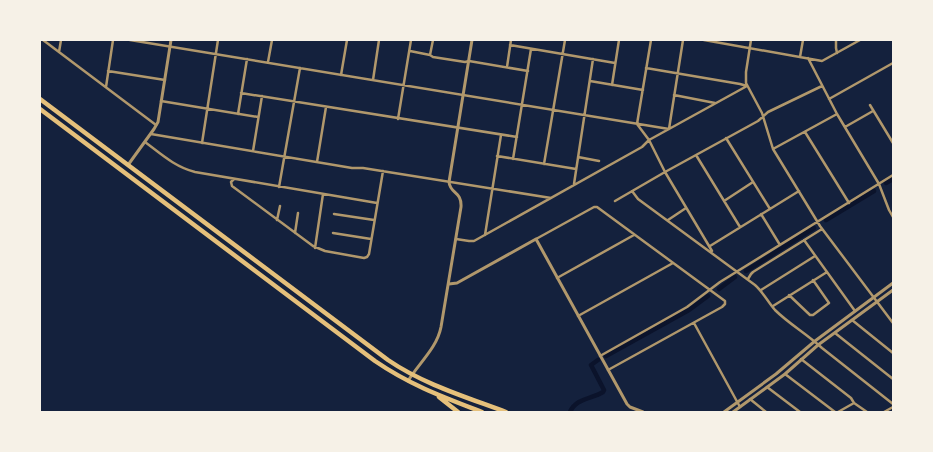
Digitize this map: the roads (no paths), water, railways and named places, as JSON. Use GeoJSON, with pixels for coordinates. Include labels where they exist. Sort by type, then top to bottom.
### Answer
{"type":"FeatureCollection","features":[{"type":"Feature","properties":{"kind":"main road"},"geometry":{"type":"LineString","coordinates":[[40,99],[393,364],[436,385],[506,412]]}},
{"type":"Feature","properties":{"kind":"main road"},"geometry":{"type":"LineString","coordinates":[[40,109],[375,362],[408,382],[482,412]]}},
{"type":"Feature","properties":{"kind":"main road"},"geometry":{"type":"LineString","coordinates":[[434,394],[458,412]]}},
{"type":"Feature","properties":{"kind":"main road"},"geometry":{"type":"LineString","coordinates":[[485,404],[492,412]]}},
{"type":"Feature","properties":{"kind":"street"},"geometry":{"type":"LineString","coordinates":[[43,40],[156,125]]}},
{"type":"Feature","properties":{"kind":"street"},"geometry":{"type":"LineString","coordinates":[[59,52],[61,40]]}},
{"type":"Feature","properties":{"kind":"street"},"geometry":{"type":"LineString","coordinates":[[106,87],[113,40]]}},
{"type":"Feature","properties":{"kind":"street"},"geometry":{"type":"LineString","coordinates":[[130,40],[668,129]]}},
{"type":"Feature","properties":{"kind":"street"},"geometry":{"type":"LineString","coordinates":[[128,165],[156,125],[171,40]]}},
{"type":"Feature","properties":{"kind":"street"},"geometry":{"type":"LineString","coordinates":[[202,143],[218,40]]}},
{"type":"Feature","properties":{"kind":"street"},"geometry":{"type":"LineString","coordinates":[[268,62],[272,40]]}},
{"type":"Feature","properties":{"kind":"street"},"geometry":{"type":"LineString","coordinates":[[341,74],[346,40]]}},
{"type":"Feature","properties":{"kind":"street"},"geometry":{"type":"LineString","coordinates":[[372,80],[379,40]]}},
{"type":"Feature","properties":{"kind":"street"},"geometry":{"type":"LineString","coordinates":[[398,119],[411,40]]}},
{"type":"Feature","properties":{"kind":"street"},"geometry":{"type":"LineString","coordinates":[[430,55],[433,40]]}},
{"type":"Feature","properties":{"kind":"street"},"geometry":{"type":"LineString","coordinates":[[408,382],[438,338],[441,327],[462,202],[449,182],[472,40]]}},
{"type":"Feature","properties":{"kind":"street"},"geometry":{"type":"LineString","coordinates":[[507,68],[511,40]]}},
{"type":"Feature","properties":{"kind":"street"},"geometry":{"type":"LineString","coordinates":[[544,164],[565,40]]}},
{"type":"Feature","properties":{"kind":"street"},"geometry":{"type":"LineString","coordinates":[[612,85],[619,40]]}},
{"type":"Feature","properties":{"kind":"street"},"geometry":{"type":"LineString","coordinates":[[651,40],[637,124],[649,140],[665,172],[710,246],[712,253]]}},
{"type":"Feature","properties":{"kind":"street"},"geometry":{"type":"LineString","coordinates":[[668,129],[683,40]]}},
{"type":"Feature","properties":{"kind":"street"},"geometry":{"type":"LineString","coordinates":[[704,40],[822,61],[860,40]]}},
{"type":"Feature","properties":{"kind":"street"},"geometry":{"type":"LineString","coordinates":[[751,40],[745,76],[747,86],[763,117],[773,149],[822,229],[893,323]]}},
{"type":"Feature","properties":{"kind":"street"},"geometry":{"type":"LineString","coordinates":[[800,57],[802,40]]}},
{"type":"Feature","properties":{"kind":"street"},"geometry":{"type":"LineString","coordinates":[[836,40],[837,53]]}},
{"type":"Feature","properties":{"kind":"street"},"geometry":{"type":"LineString","coordinates":[[510,45],[615,63]]}},
{"type":"Feature","properties":{"kind":"street"},"geometry":{"type":"LineString","coordinates":[[513,159],[532,49]]}},
{"type":"Feature","properties":{"kind":"street"},"geometry":{"type":"LineString","coordinates":[[410,51],[433,57],[528,71]]}},
{"type":"Feature","properties":{"kind":"street"},"geometry":{"type":"LineString","coordinates":[[808,58],[837,114],[879,184],[893,217]]}},
{"type":"Feature","properties":{"kind":"street"},"geometry":{"type":"LineString","coordinates":[[238,114],[248,59]]}},
{"type":"Feature","properties":{"kind":"street"},"geometry":{"type":"LineString","coordinates":[[574,185],[593,59]]}},
{"type":"Feature","properties":{"kind":"street"},"geometry":{"type":"LineString","coordinates":[[829,99],[893,63]]}},
{"type":"Feature","properties":{"kind":"street"},"geometry":{"type":"LineString","coordinates":[[279,187],[300,68]]}},
{"type":"Feature","properties":{"kind":"street"},"geometry":{"type":"LineString","coordinates":[[646,68],[747,86]]}},
{"type":"Feature","properties":{"kind":"street"},"geometry":{"type":"LineString","coordinates":[[108,71],[165,80]]}},
{"type":"Feature","properties":{"kind":"street"},"geometry":{"type":"LineString","coordinates":[[590,81],[643,90]]}},
{"type":"Feature","properties":{"kind":"street"},"geometry":{"type":"LineString","coordinates":[[456,239],[471,242],[747,86]]}},
{"type":"Feature","properties":{"kind":"street"},"geometry":{"type":"LineString","coordinates":[[615,201],[758,121],[768,112],[822,86]]}},
{"type":"Feature","properties":{"kind":"street"},"geometry":{"type":"LineString","coordinates":[[242,93],[517,138]]}},
{"type":"Feature","properties":{"kind":"street"},"geometry":{"type":"LineString","coordinates":[[674,95],[716,103]]}},
{"type":"Feature","properties":{"kind":"street"},"geometry":{"type":"LineString","coordinates":[[253,151],[262,96]]}},
{"type":"Feature","properties":{"kind":"street"},"geometry":{"type":"LineString","coordinates":[[161,101],[258,117]]}},
{"type":"Feature","properties":{"kind":"street"},"geometry":{"type":"LineString","coordinates":[[870,104],[893,143]]}},
{"type":"Feature","properties":{"kind":"street"},"geometry":{"type":"LineString","coordinates":[[317,162],[326,107]]}},
{"type":"Feature","properties":{"kind":"street"},"geometry":{"type":"LineString","coordinates":[[845,127],[873,110]]}},
{"type":"Feature","properties":{"kind":"street"},"geometry":{"type":"LineString","coordinates":[[773,149],[837,114]]}},
{"type":"Feature","properties":{"kind":"street"},"geometry":{"type":"LineString","coordinates":[[805,132],[849,203]]}},
{"type":"Feature","properties":{"kind":"street"},"geometry":{"type":"LineString","coordinates":[[151,134],[551,198]]}},
{"type":"Feature","properties":{"kind":"street"},"geometry":{"type":"LineString","coordinates":[[484,235],[501,135]]}},
{"type":"Feature","properties":{"kind":"street"},"geometry":{"type":"LineString","coordinates":[[726,138],[770,209]]}},
{"type":"Feature","properties":{"kind":"street"},"geometry":{"type":"LineString","coordinates":[[145,142],[184,169],[195,172],[378,203]]}},
{"type":"Feature","properties":{"kind":"street"},"geometry":{"type":"LineString","coordinates":[[696,155],[740,227]]}},
{"type":"Feature","properties":{"kind":"street"},"geometry":{"type":"LineString","coordinates":[[497,156],[576,169]]}},
{"type":"Feature","properties":{"kind":"street"},"geometry":{"type":"LineString","coordinates":[[578,157],[599,161]]}},
{"type":"Feature","properties":{"kind":"street"},"geometry":{"type":"LineString","coordinates":[[234,179],[231,182],[232,186],[315,248],[363,258],[369,254],[383,171]]}},
{"type":"Feature","properties":{"kind":"street"},"geometry":{"type":"LineString","coordinates":[[600,356],[687,307],[710,289],[893,175]]}},
{"type":"Feature","properties":{"kind":"street"},"geometry":{"type":"LineString","coordinates":[[724,201],[753,182]]}},
{"type":"Feature","properties":{"kind":"street"},"geometry":{"type":"LineString","coordinates":[[632,191],[636,197],[748,280],[760,290],[773,306],[818,345],[893,405],[884,412]]}},
{"type":"Feature","properties":{"kind":"street"},"geometry":{"type":"LineString","coordinates":[[710,246],[799,191]]}},
{"type":"Feature","properties":{"kind":"street"},"geometry":{"type":"LineString","coordinates":[[315,248],[324,194]]}},
{"type":"Feature","properties":{"kind":"street"},"geometry":{"type":"LineString","coordinates":[[278,220],[280,206]]}},
{"type":"Feature","properties":{"kind":"street"},"geometry":{"type":"LineString","coordinates":[[448,284],[459,282],[596,206],[710,289],[724,300],[725,304],[608,370]]}},
{"type":"Feature","properties":{"kind":"street"},"geometry":{"type":"LineString","coordinates":[[668,220],[686,208]]}},
{"type":"Feature","properties":{"kind":"street"},"geometry":{"type":"LineString","coordinates":[[295,233],[298,213]]}},
{"type":"Feature","properties":{"kind":"street"},"geometry":{"type":"LineString","coordinates":[[334,214],[374,220]]}},
{"type":"Feature","properties":{"kind":"street"},"geometry":{"type":"LineString","coordinates":[[761,214],[780,245]]}},
{"type":"Feature","properties":{"kind":"street"},"geometry":{"type":"LineString","coordinates":[[748,280],[751,274],[822,229]]}},
{"type":"Feature","properties":{"kind":"street"},"geometry":{"type":"LineString","coordinates":[[333,233],[371,239]]}},
{"type":"Feature","properties":{"kind":"street"},"geometry":{"type":"LineString","coordinates":[[557,278],[634,234]]}},
{"type":"Feature","properties":{"kind":"street"},"geometry":{"type":"LineString","coordinates":[[536,239],[628,406],[643,412]]}},
{"type":"Feature","properties":{"kind":"street"},"geometry":{"type":"LineString","coordinates":[[804,240],[855,311]]}},
{"type":"Feature","properties":{"kind":"street"},"geometry":{"type":"LineString","coordinates":[[760,290],[816,256]]}},
{"type":"Feature","properties":{"kind":"street"},"geometry":{"type":"LineString","coordinates":[[578,316],[673,263]]}},
{"type":"Feature","properties":{"kind":"street"},"geometry":{"type":"LineString","coordinates":[[773,306],[827,272]]}},
{"type":"Feature","properties":{"kind":"street"},"geometry":{"type":"LineString","coordinates":[[789,295],[810,315],[813,315],[829,303],[813,280]]}},
{"type":"Feature","properties":{"kind":"street"},"geometry":{"type":"LineString","coordinates":[[724,412],[780,371],[815,341],[893,284]]}},
{"type":"Feature","properties":{"kind":"street"},"geometry":{"type":"LineString","coordinates":[[733,412],[785,374],[818,345],[893,290]]}},
{"type":"Feature","properties":{"kind":"street"},"geometry":{"type":"LineString","coordinates":[[852,320],[893,353]]}},
{"type":"Feature","properties":{"kind":"street"},"geometry":{"type":"LineString","coordinates":[[694,323],[740,407]]}},
{"type":"Feature","properties":{"kind":"street"},"geometry":{"type":"LineString","coordinates":[[835,333],[893,379]]}},
{"type":"Feature","properties":{"kind":"street"},"geometry":{"type":"LineString","coordinates":[[801,359],[867,412]]}},
{"type":"Feature","properties":{"kind":"street"},"geometry":{"type":"LineString","coordinates":[[785,374],[837,412],[854,403]]}},
{"type":"Feature","properties":{"kind":"street"},"geometry":{"type":"LineString","coordinates":[[767,387],[800,412]]}},
{"type":"Feature","properties":{"kind":"street"},"geometry":{"type":"LineString","coordinates":[[750,399],[766,412]]}},
{"type":"Feature","properties":{"kind":"waterway"},"geometry":{"type":"LineString","coordinates":[[886,183],[893,179]]}},
{"type":"Feature","properties":{"kind":"waterway"},"geometry":{"type":"LineString","coordinates":[[826,220],[874,191]]}},
{"type":"Feature","properties":{"kind":"waterway"},"geometry":{"type":"LineString","coordinates":[[746,271],[814,228]]}},
{"type":"Feature","properties":{"kind":"waterway"},"geometry":{"type":"LineString","coordinates":[[719,289],[735,277]]}},
{"type":"Feature","properties":{"kind":"waterway"},"geometry":{"type":"LineString","coordinates":[[606,356],[689,310],[708,296]]}},
{"type":"Feature","properties":{"kind":"waterway"},"geometry":{"type":"LineString","coordinates":[[570,412],[580,401],[603,392],[604,390],[591,365],[598,360]]}}]}
